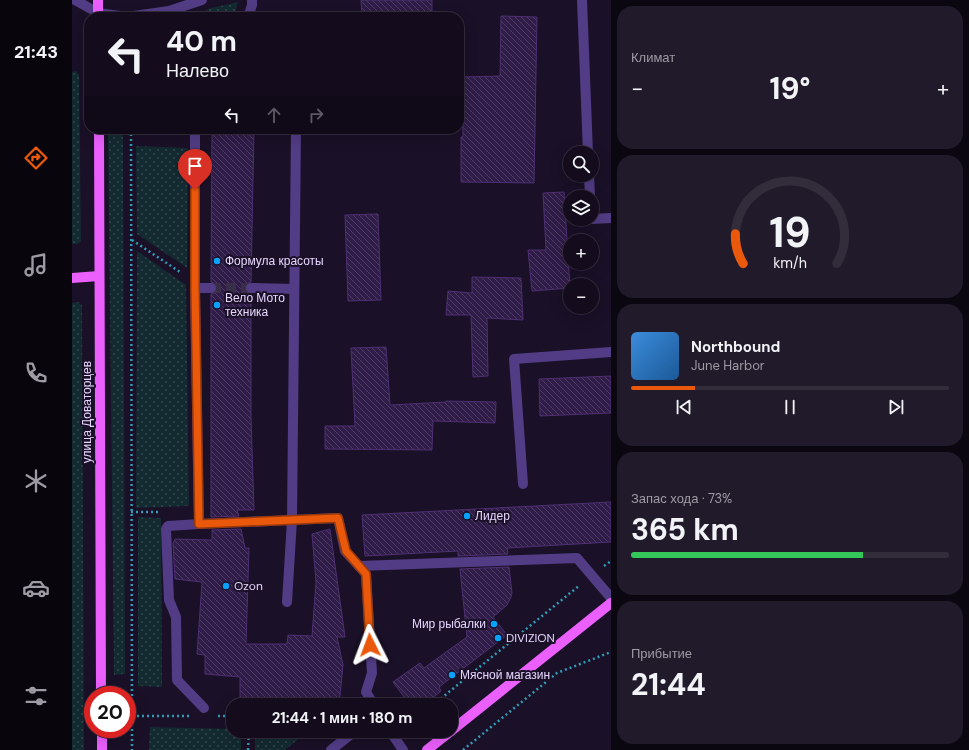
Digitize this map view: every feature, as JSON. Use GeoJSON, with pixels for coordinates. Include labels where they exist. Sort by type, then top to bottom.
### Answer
{"type":"FeatureCollection","features":[{"type":"Feature","properties":{"kind":"main road"},"geometry":{"type":"LineString","coordinates":[[98,0],[98,12]]}},
{"type":"Feature","properties":{"kind":"main road","name":"улица Доваторцев"},"geometry":{"type":"LineString","coordinates":[[99,134],[101,686]]}},
{"type":"Feature","properties":{"kind":"main road"},"geometry":{"type":"LineString","coordinates":[[72,278],[99,276]]}},
{"type":"Feature","properties":{"kind":"main road"},"geometry":{"type":"LineString","coordinates":[[458,725],[611,603]]}},
{"type":"Feature","properties":{"kind":"main road"},"geometry":{"type":"LineString","coordinates":[[102,738],[102,750]]}},
{"type":"Feature","properties":{"kind":"main road"},"geometry":{"type":"LineString","coordinates":[[427,750],[442,738]]}},
{"type":"Feature","properties":{"kind":"street"},"geometry":{"type":"LineString","coordinates":[[75,0],[93,12]]}},
{"type":"Feature","properties":{"kind":"street"},"geometry":{"type":"LineString","coordinates":[[162,12],[203,0]]}},
{"type":"Feature","properties":{"kind":"street"},"geometry":{"type":"LineString","coordinates":[[178,12],[203,0]]}},
{"type":"Feature","properties":{"kind":"street"},"geometry":{"type":"LineString","coordinates":[[250,12],[252,0]]}},
{"type":"Feature","properties":{"kind":"street"},"geometry":{"type":"LineString","coordinates":[[582,0],[588,146]]}},
{"type":"Feature","properties":{"kind":"street"},"geometry":{"type":"LineString","coordinates":[[195,134],[195,285],[199,524]]}},
{"type":"Feature","properties":{"kind":"street"},"geometry":{"type":"LineString","coordinates":[[287,602],[292,520],[296,134]]}},
{"type":"Feature","properties":{"kind":"street"},"geometry":{"type":"LineString","coordinates":[[599,219],[611,218]]}},
{"type":"Feature","properties":{"kind":"street"},"geometry":{"type":"LineString","coordinates":[[195,285],[211,288]]}},
{"type":"Feature","properties":{"kind":"street"},"geometry":{"type":"LineString","coordinates":[[251,288],[294,289]]}},
{"type":"Feature","properties":{"kind":"street"},"geometry":{"type":"LineString","coordinates":[[523,484],[514,359],[611,352]]}},
{"type":"Feature","properties":{"kind":"street"},"geometry":{"type":"LineString","coordinates":[[204,708],[176,680],[176,618],[169,600],[166,529],[168,526],[338,518],[346,551],[366,574],[372,673],[366,692],[370,698]]}},
{"type":"Feature","properties":{"kind":"street"},"geometry":{"type":"LineString","coordinates":[[359,566],[577,558],[611,598]]}},
{"type":"Feature","properties":{"kind":"street"},"geometry":{"type":"LineString","coordinates":[[331,750],[346,738]]}},
{"type":"Feature","properties":{"kind":"street"},"geometry":{"type":"LineString","coordinates":[[395,738],[403,750]]}},
{"type":"Feature","properties":{"kind":"path"},"geometry":{"type":"LineString","coordinates":[[132,134],[132,686]]}},
{"type":"Feature","properties":{"kind":"path"},"geometry":{"type":"LineString","coordinates":[[132,240],[195,285]]}},
{"type":"Feature","properties":{"kind":"path"},"geometry":{"type":"LineString","coordinates":[[442,698],[611,561]]}},
{"type":"Feature","properties":{"kind":"path"},"geometry":{"type":"LineString","coordinates":[[463,750],[556,673],[611,652]]}},
{"type":"Feature","properties":{"kind":"path"},"geometry":{"type":"LineString","coordinates":[[136,716],[194,716]]}},
{"type":"Feature","properties":{"kind":"path"},"geometry":{"type":"LineString","coordinates":[[218,716],[226,716]]}},
{"type":"Feature","properties":{"kind":"path"},"geometry":{"type":"LineString","coordinates":[[132,738],[132,750]]}},
{"type":"Feature","properties":{"kind":"path"},"geometry":{"type":"LineString","coordinates":[[248,750],[249,738]]}},
{"type":"Feature","properties":{"kind":"shaded area"},"geometry":{"type":"Polygon","coordinates":[[[238,2],[235,12],[202,12],[211,8],[238,2]]]}},
{"type":"Feature","properties":{"kind":"shaded area"},"geometry":{"type":"Polygon","coordinates":[[[76,71],[79,75],[81,241],[78,244],[72,244],[72,72],[76,71]]]}},
{"type":"Feature","properties":{"kind":"shaded area"},"geometry":{"type":"Polygon","coordinates":[[[108,134],[123,134],[125,674],[114,675],[108,134]]]}},
{"type":"Feature","properties":{"kind":"shaded area"},"geometry":{"type":"Polygon","coordinates":[[[136,146],[188,148],[187,268],[137,234],[136,146]]]}},
{"type":"Feature","properties":{"kind":"shaded area"},"geometry":{"type":"Polygon","coordinates":[[[137,251],[186,285],[189,506],[136,508],[137,251]]]}},
{"type":"Feature","properties":{"kind":"shaded area"},"geometry":{"type":"Polygon","coordinates":[[[78,302],[82,305],[84,750],[72,750],[72,303],[78,302]]]}},
{"type":"Feature","properties":{"kind":"shaded area"},"geometry":{"type":"Polygon","coordinates":[[[138,517],[161,518],[162,687],[138,686],[138,517]]]}},
{"type":"Feature","properties":{"kind":"shaded area"},"geometry":{"type":"Polygon","coordinates":[[[150,727],[226,729],[226,738],[241,738],[241,750],[149,750],[150,727]]]}},
{"type":"Feature","properties":{"kind":"shaded area"},"geometry":{"type":"Polygon","coordinates":[[[255,738],[300,738],[285,750],[255,750],[255,738]]]}},
{"type":"Feature","properties":{"kind":"building"},"geometry":{"type":"Polygon","coordinates":[[[361,0],[432,0],[432,12],[362,12],[361,0]]]}},
{"type":"Feature","properties":{"kind":"building"},"geometry":{"type":"Polygon","coordinates":[[[501,16],[537,17],[534,183],[461,182],[461,137],[463,137],[464,134],[464,77],[500,76],[501,16]]]}},
{"type":"Feature","properties":{"kind":"building"},"geometry":{"type":"Polygon","coordinates":[[[212,134],[254,134],[251,282],[246,284],[245,288],[247,293],[251,295],[251,417],[254,510],[237,510],[239,516],[211,517],[211,294],[215,293],[217,288],[216,284],[211,282],[212,134]]]}},
{"type":"Feature","properties":{"kind":"building"},"geometry":{"type":"Polygon","coordinates":[[[563,192],[563,226],[566,226],[567,234],[563,234],[563,270],[569,270],[569,278],[563,278],[563,289],[532,291],[528,250],[546,250],[543,193],[563,192]]]}},
{"type":"Feature","properties":{"kind":"building"},"geometry":{"type":"Polygon","coordinates":[[[378,214],[381,300],[348,301],[345,215],[378,214]]]}},
{"type":"Feature","properties":{"kind":"building"},"geometry":{"type":"Polygon","coordinates":[[[472,277],[521,278],[523,320],[487,318],[488,376],[473,377],[471,315],[446,315],[448,291],[472,293],[472,277]]]}},
{"type":"Feature","properties":{"kind":"building"},"geometry":{"type":"Polygon","coordinates":[[[386,347],[390,405],[446,401],[496,402],[495,423],[433,421],[432,450],[325,449],[325,426],[355,426],[351,348],[386,347]]]}},
{"type":"Feature","properties":{"kind":"building"},"geometry":{"type":"Polygon","coordinates":[[[611,376],[611,413],[540,416],[539,379],[611,376]]]}},
{"type":"Feature","properties":{"kind":"building"},"geometry":{"type":"Polygon","coordinates":[[[611,502],[611,542],[507,548],[508,554],[458,556],[458,551],[365,556],[362,515],[611,502]]]}},
{"type":"Feature","properties":{"kind":"building"},"geometry":{"type":"Polygon","coordinates":[[[241,529],[245,548],[249,548],[246,644],[287,644],[288,635],[312,636],[316,582],[312,534],[330,529],[345,637],[337,637],[343,665],[340,696],[338,698],[240,698],[240,677],[205,674],[205,655],[197,654],[202,582],[175,579],[173,543],[175,539],[212,540],[212,530],[241,529]]]}},
{"type":"Feature","properties":{"kind":"building"},"geometry":{"type":"Polygon","coordinates":[[[509,567],[512,593],[511,597],[507,605],[493,617],[507,635],[439,687],[441,691],[432,698],[405,698],[393,682],[420,663],[424,668],[467,637],[460,569],[509,567]]]}},
{"type":"Feature","properties":{"kind":"tunnel"},"geometry":{"type":"LineString","coordinates":[[211,288],[251,288]]}},
{"type":"Feature","properties":{"kind":"place","name":"Формула красоты"},"geometry":{"type":"Point","coordinates":[217,261]}},
{"type":"Feature","properties":{"kind":"place","name":"Вело Мото техника"},"geometry":{"type":"Point","coordinates":[217,305]}},
{"type":"Feature","properties":{"kind":"place","name":"Лидер"},"geometry":{"type":"Point","coordinates":[467,516]}},
{"type":"Feature","properties":{"kind":"place","name":"Ozon"},"geometry":{"type":"Point","coordinates":[226,586]}},
{"type":"Feature","properties":{"kind":"place","name":"Мир рыбалки"},"geometry":{"type":"Point","coordinates":[494,624]}},
{"type":"Feature","properties":{"kind":"place","name":"DIVIZION"},"geometry":{"type":"Point","coordinates":[498,638]}},
{"type":"Feature","properties":{"kind":"place","name":"Мясной магазин"},"geometry":{"type":"Point","coordinates":[452,675]}},
{"type":"Feature","properties":{"kind":"route"},"geometry":{"type":"LineString","coordinates":[[195,190],[199,524],[338,518],[346,551],[366,574],[370,645]]}}]}
